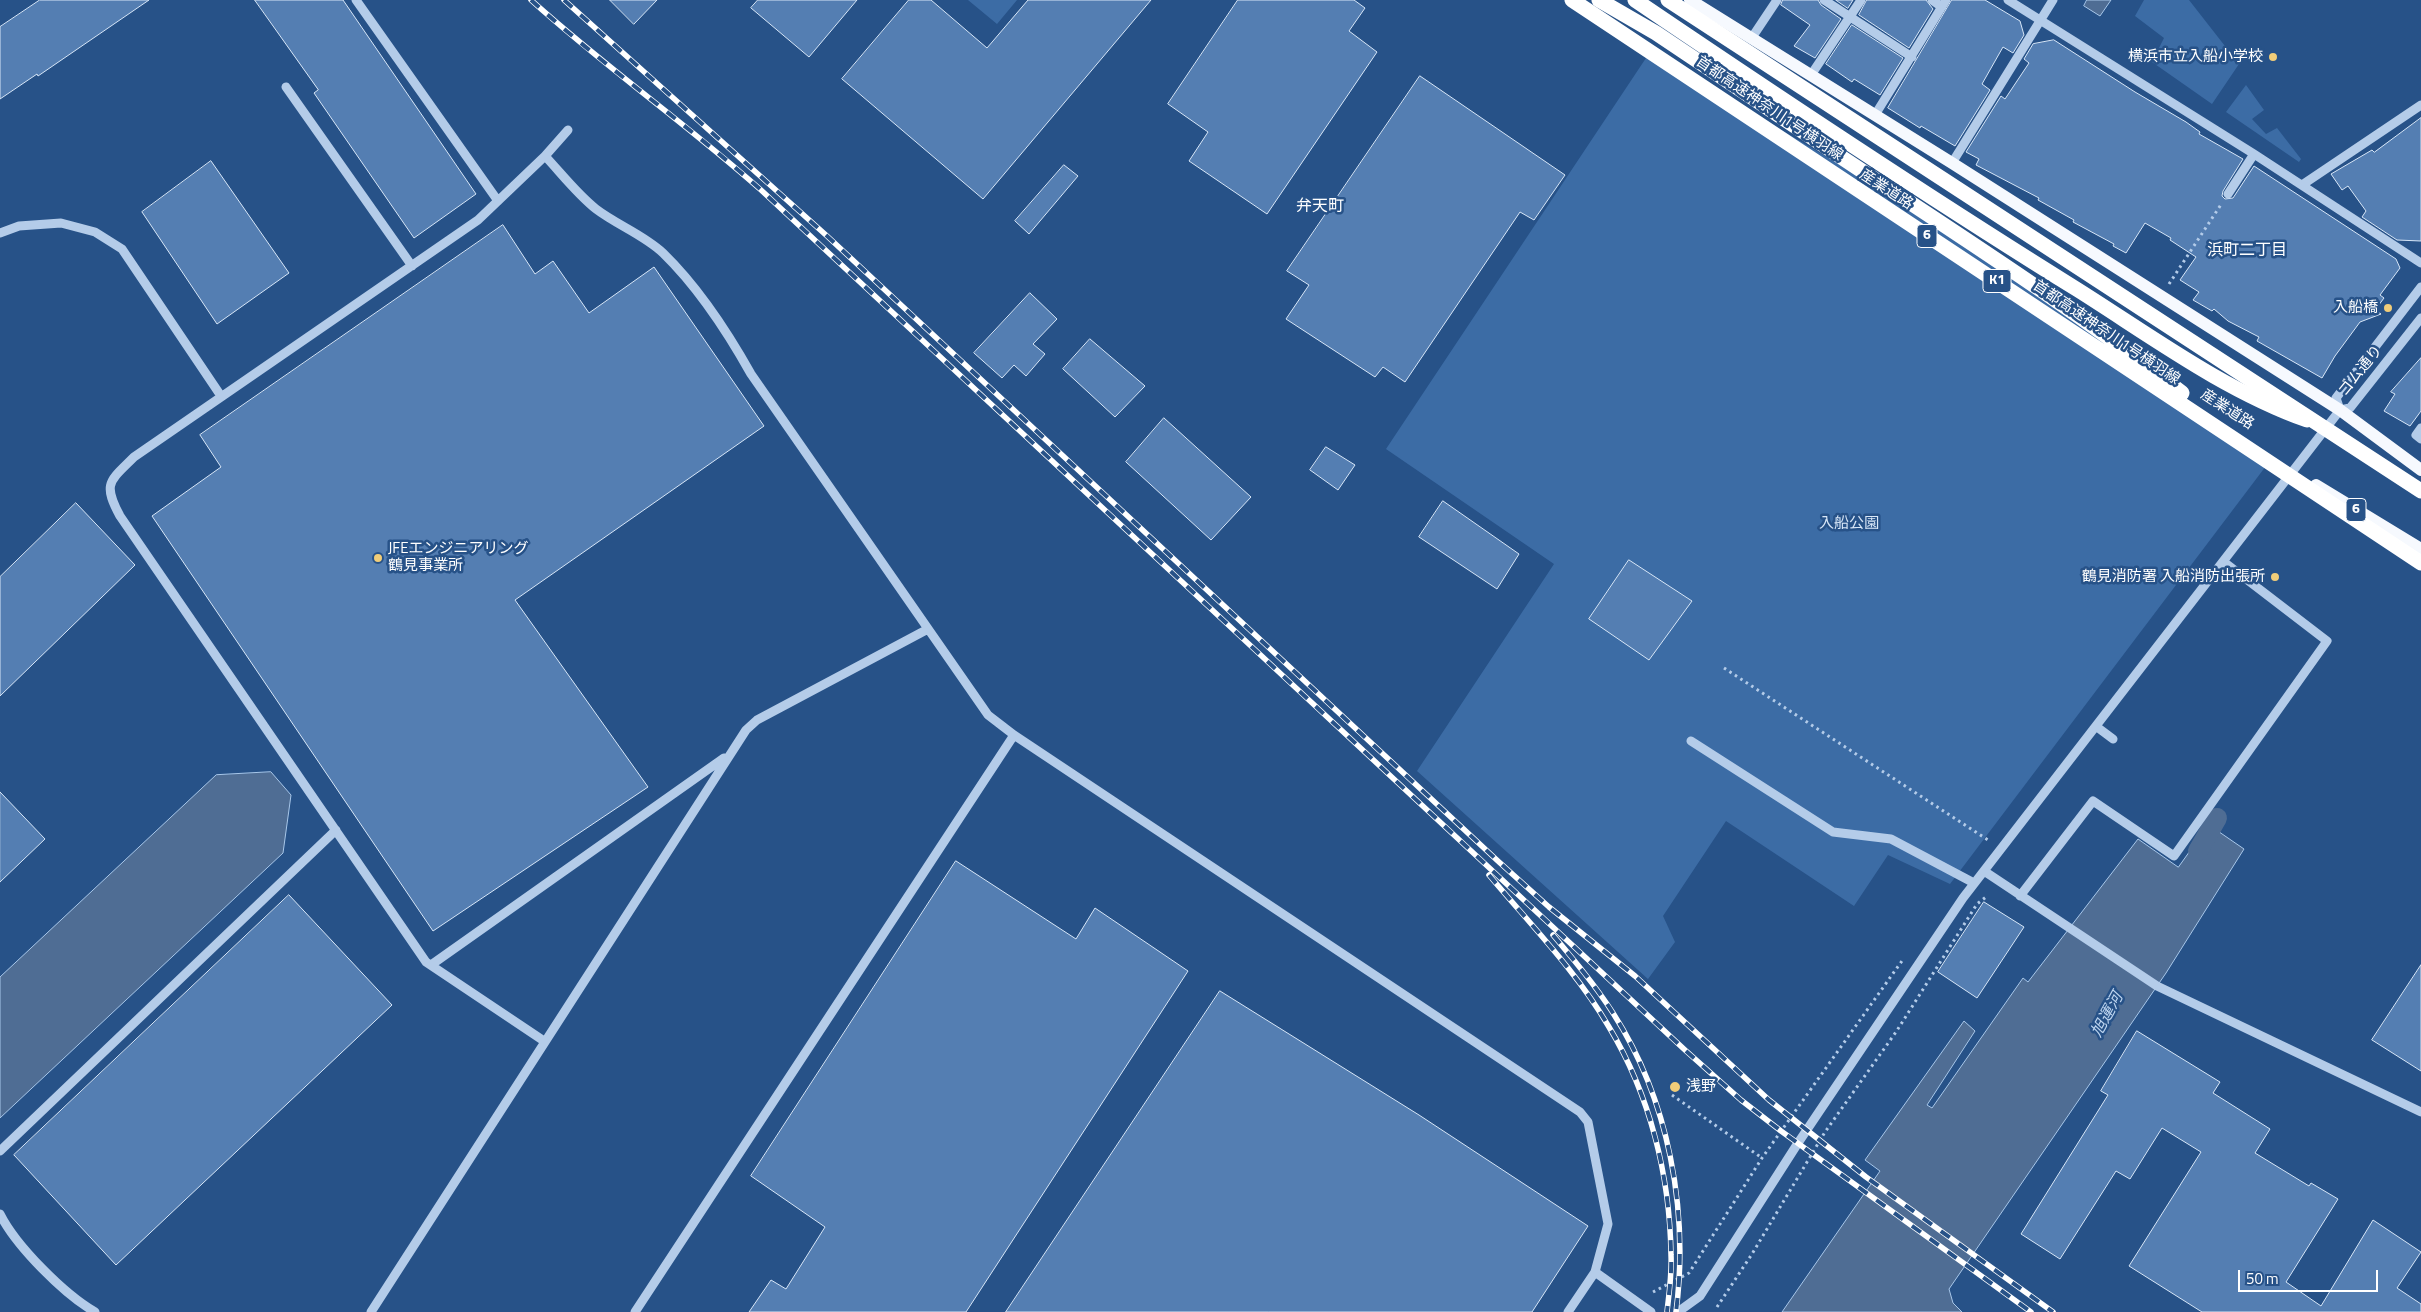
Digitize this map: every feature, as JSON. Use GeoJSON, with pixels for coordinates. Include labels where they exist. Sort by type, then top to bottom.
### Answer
{"type":"FeatureCollection","features":[{"type":"Feature","properties":{"kind":"highway","name":"首都高速神奈川1号横羽線"},"geometry":{"type":"LineString","coordinates":[[1572,0],[2421,562]]}},
{"type":"Feature","properties":{"kind":"highway"},"geometry":{"type":"LineString","coordinates":[[1600,0],[2195,363],[2283,411],[2322,425]]}},
{"type":"Feature","properties":{"kind":"highway"},"geometry":{"type":"LineString","coordinates":[[1635,0],[1839,147],[2121,345],[2269,462]]}},
{"type":"Feature","properties":{"kind":"highway"},"geometry":{"type":"LineString","coordinates":[[1668,0],[2421,491]]}},
{"type":"Feature","properties":{"kind":"main road","name":"産業道路"},"geometry":{"type":"LineString","coordinates":[[1564,0],[1647,56],[2292,470],[2421,549]]}},
{"type":"Feature","properties":{"kind":"main road"},"geometry":{"type":"LineString","coordinates":[[1690,0],[1952,163],[2340,410],[2421,470]]}},
{"type":"Feature","properties":{"kind":"street"},"geometry":{"type":"LineString","coordinates":[[356,0],[498,201]]}},
{"type":"Feature","properties":{"kind":"street"},"geometry":{"type":"LineString","coordinates":[[1751,39],[1777,0]]}},
{"type":"Feature","properties":{"kind":"street"},"geometry":{"type":"LineString","coordinates":[[1824,0],[1912,57]]}},
{"type":"Feature","properties":{"kind":"street"},"geometry":{"type":"LineString","coordinates":[[1811,75],[1861,0]]}},
{"type":"Feature","properties":{"kind":"street"},"geometry":{"type":"LineString","coordinates":[[1875,115],[1944,4],[1932,0]]}},
{"type":"Feature","properties":{"kind":"street"},"geometry":{"type":"LineString","coordinates":[[2008,0],[2254,154],[2421,264]]}},
{"type":"Feature","properties":{"kind":"street"},"geometry":{"type":"LineString","coordinates":[[1952,163],[2053,0]]}},
{"type":"Feature","properties":{"kind":"street"},"geometry":{"type":"LineString","coordinates":[[286,87],[412,266]]}},
{"type":"Feature","properties":{"kind":"street"},"geometry":{"type":"LineString","coordinates":[[2302,185],[2421,105]]}},
{"type":"Feature","properties":{"kind":"street"},"geometry":{"type":"LineString","coordinates":[[544,1041],[431,965],[125,524],[109,496],[113,479],[134,457],[478,220],[545,156],[568,130]]}},
{"type":"Feature","properties":{"kind":"street"},"geometry":{"type":"LineString","coordinates":[[2228,194],[2254,154]]}},
{"type":"Feature","properties":{"kind":"street"},"geometry":{"type":"LineString","coordinates":[[545,156],[594,208],[650,242],[664,254],[695,292],[728,334],[751,374],[988,715],[1014,735],[1580,1112],[1588,1122],[1608,1224],[1595,1272],[1568,1312]]}},
{"type":"Feature","properties":{"kind":"street"},"geometry":{"type":"LineString","coordinates":[[0,233],[19,226],[61,223],[96,232],[122,248],[220,396]]}},
{"type":"Feature","properties":{"kind":"street","name":"ゴム通り"},"geometry":{"type":"LineString","coordinates":[[2421,286],[2336,398],[2340,410],[2350,408],[2421,318]]}},
{"type":"Feature","properties":{"kind":"street"},"geometry":{"type":"LineString","coordinates":[[1678,1312],[1700,1296],[1798,1143],[1974,883],[2097,727],[2292,470],[2340,410]]}},
{"type":"Feature","properties":{"kind":"street"},"geometry":{"type":"LineString","coordinates":[[2421,428],[2416,435],[2421,439]]}},
{"type":"Feature","properties":{"kind":"street"},"geometry":{"type":"LineString","coordinates":[[2020,896],[2093,801],[2174,856],[2326,641],[2224,562]]}},
{"type":"Feature","properties":{"kind":"street"},"geometry":{"type":"LineString","coordinates":[[371,1312],[729,755],[757,720],[928,629]]}},
{"type":"Feature","properties":{"kind":"street"},"geometry":{"type":"LineString","coordinates":[[2097,727],[2113,739]]}},
{"type":"Feature","properties":{"kind":"street"},"geometry":{"type":"LineString","coordinates":[[635,1312],[1014,735]]}},
{"type":"Feature","properties":{"kind":"street"},"geometry":{"type":"LineString","coordinates":[[1691,742],[1833,832],[1891,839],[1974,883]]}},
{"type":"Feature","properties":{"kind":"street"},"geometry":{"type":"LineString","coordinates":[[431,965],[729,755]]}},
{"type":"Feature","properties":{"kind":"street"},"geometry":{"type":"LineString","coordinates":[[0,1151],[336,830]]}},
{"type":"Feature","properties":{"kind":"street"},"geometry":{"type":"LineString","coordinates":[[1984,871],[2157,986],[2421,1112]]}},
{"type":"Feature","properties":{"kind":"street"},"geometry":{"type":"LineString","coordinates":[[0,1214],[37,1264],[78,1302],[95,1312]]}},
{"type":"Feature","properties":{"kind":"street"},"geometry":{"type":"LineString","coordinates":[[1595,1272],[1651,1312]]}},
{"type":"Feature","properties":{"kind":"path"},"geometry":{"type":"LineString","coordinates":[[2161,296],[2228,194]]}},
{"type":"Feature","properties":{"kind":"path"},"geometry":{"type":"LineString","coordinates":[[1724,668],[1988,840]]}},
{"type":"Feature","properties":{"kind":"path"},"geometry":{"type":"LineString","coordinates":[[1717,1307],[1752,1254],[1825,1132],[1896,1032],[1977,904],[1986,897]]}},
{"type":"Feature","properties":{"kind":"path"},"geometry":{"type":"LineString","coordinates":[[1653,1292],[1689,1273],[1762,1158],[1906,955]]}},
{"type":"Feature","properties":{"kind":"path"},"geometry":{"type":"LineString","coordinates":[[1672,1095],[1762,1158]]}},
{"type":"Feature","properties":{"kind":"green space"},"geometry":{"type":"Polygon","coordinates":[[[968,0],[1017,0],[997,24],[968,0]]]}},
{"type":"Feature","properties":{"kind":"green space"},"geometry":{"type":"Polygon","coordinates":[[[2144,0],[2189,0],[2239,64],[2212,104],[2152,62],[2164,38],[2135,16],[2144,0]]]}},
{"type":"Feature","properties":{"kind":"green space","name":"入船公園"},"geometry":{"type":"Polygon","coordinates":[[[1650,52],[1960,236],[2269,462],[1950,884],[1888,855],[1854,906],[1726,821],[1663,916],[1675,942],[1648,979],[1417,771],[1554,564],[1386,449],[1650,52]]]}},
{"type":"Feature","properties":{"kind":"green space"},"geometry":{"type":"Polygon","coordinates":[[[2246,85],[2264,110],[2252,119],[2266,134],[2277,128],[2301,159],[2299,162],[2226,112],[2246,85]]]}},
{"type":"Feature","properties":{"kind":"water"},"geometry":{"type":"Polygon","coordinates":[[[2087,0],[2111,0],[2100,16],[2084,6],[2087,0]]]}},
{"type":"Feature","properties":{"kind":"water"},"geometry":{"type":"Polygon","coordinates":[[[271,772],[291,795],[283,853],[0,1118],[0,977],[216,775],[271,772]]]}},
{"type":"Feature","properties":{"kind":"water"},"geometry":{"type":"Polygon","coordinates":[[[2209,825],[2244,849],[2166,973],[1949,1289],[1953,1303],[1962,1312],[1782,1312],[1880,1171],[1865,1160],[1964,1021],[1975,1031],[1927,1105],[1932,1108],[2023,978],[2028,982],[2138,839],[2178,867],[2209,825]]]}},
{"type":"Feature","properties":{"kind":"building"},"geometry":{"type":"Polygon","coordinates":[[[40,0],[149,0],[38,76],[37,74],[0,99],[0,27],[40,0]]]}},
{"type":"Feature","properties":{"kind":"building"},"geometry":{"type":"Polygon","coordinates":[[[255,0],[343,0],[476,194],[414,238],[314,93],[318,90],[255,0]]]}},
{"type":"Feature","properties":{"kind":"building"},"geometry":{"type":"Polygon","coordinates":[[[610,0],[657,0],[634,24],[610,0]]]}},
{"type":"Feature","properties":{"kind":"building"},"geometry":{"type":"Polygon","coordinates":[[[758,0],[857,0],[809,57],[751,8],[758,0]]]}},
{"type":"Feature","properties":{"kind":"building"},"geometry":{"type":"Polygon","coordinates":[[[909,0],[931,0],[987,48],[1028,0],[1151,0],[983,199],[842,79],[909,0]]]}},
{"type":"Feature","properties":{"kind":"building"},"geometry":{"type":"Polygon","coordinates":[[[1238,0],[1354,0],[1365,8],[1349,31],[1377,52],[1267,214],[1189,161],[1208,132],[1168,104],[1238,0]]]}},
{"type":"Feature","properties":{"kind":"building"},"geometry":{"type":"Polygon","coordinates":[[[1783,0],[1818,0],[1821,5],[1841,19],[1815,58],[1794,46],[1810,25],[1781,5],[1783,0]]]}},
{"type":"Feature","properties":{"kind":"building"},"geometry":{"type":"Polygon","coordinates":[[[1836,0],[1853,0],[1848,8],[1836,0]]]}},
{"type":"Feature","properties":{"kind":"building"},"geometry":{"type":"Polygon","coordinates":[[[1867,0],[1926,0],[1933,9],[1909,48],[1859,15],[1867,0]]]}},
{"type":"Feature","properties":{"kind":"building"},"geometry":{"type":"Polygon","coordinates":[[[1952,0],[1985,0],[2020,21],[2024,35],[2013,53],[2003,47],[1982,84],[1990,90],[1955,146],[1921,126],[1920,128],[1888,108],[1952,0]]]}},
{"type":"Feature","properties":{"kind":"building"},"geometry":{"type":"Polygon","coordinates":[[[1852,25],[1903,58],[1880,95],[1854,79],[1852,82],[1826,64],[1852,25]]]}},
{"type":"Feature","properties":{"kind":"building"},"geometry":{"type":"Polygon","coordinates":[[[2054,40],[2186,122],[2200,132],[2199,134],[2243,159],[2223,191],[2222,196],[2225,199],[2233,198],[2254,166],[2396,259],[2400,268],[2380,295],[2384,298],[2375,310],[2381,314],[2360,322],[2335,356],[2322,378],[2257,341],[2259,337],[2228,321],[2214,309],[2212,311],[2193,300],[2199,292],[2180,280],[2196,257],[2170,240],[2171,238],[2145,223],[2126,253],[2113,246],[2114,244],[2073,222],[2074,220],[2038,200],[2039,198],[1976,165],[1979,159],[1966,152],[2001,96],[2005,99],[2029,63],[2024,59],[2033,44],[2054,40]]]}},
{"type":"Feature","properties":{"kind":"building"},"geometry":{"type":"Polygon","coordinates":[[[1420,76],[1565,175],[1534,220],[1520,212],[1405,382],[1383,367],[1375,377],[1286,319],[1309,285],[1287,271],[1420,76]]]}},
{"type":"Feature","properties":{"kind":"building"},"geometry":{"type":"Polygon","coordinates":[[[2421,118],[2421,241],[2397,240],[2362,217],[2366,211],[2348,186],[2342,190],[2331,174],[2372,150],[2374,152],[2421,118]]]}},
{"type":"Feature","properties":{"kind":"building"},"geometry":{"type":"Polygon","coordinates":[[[211,161],[289,273],[217,324],[142,212],[211,161]]]}},
{"type":"Feature","properties":{"kind":"building"},"geometry":{"type":"Polygon","coordinates":[[[1064,165],[1078,176],[1029,234],[1015,221],[1064,165]]]}},
{"type":"Feature","properties":{"kind":"building","name":"JFEエンジニアリング 鶴見事業所"},"geometry":{"type":"Polygon","coordinates":[[[503,225],[535,274],[553,261],[589,313],[654,267],[764,426],[515,600],[648,787],[433,931],[152,516],[221,467],[200,435],[503,225]]]}},
{"type":"Feature","properties":{"kind":"building"},"geometry":{"type":"Polygon","coordinates":[[[1030,293],[1057,319],[1033,344],[1045,354],[1026,376],[1014,365],[1002,378],[974,353],[1030,293]]]}},
{"type":"Feature","properties":{"kind":"building"},"geometry":{"type":"Polygon","coordinates":[[[1090,339],[1145,386],[1115,417],[1063,369],[1090,339]]]}},
{"type":"Feature","properties":{"kind":"building"},"geometry":{"type":"Polygon","coordinates":[[[2421,358],[2421,411],[2410,426],[2384,411],[2395,394],[2391,392],[2421,358]]]}},
{"type":"Feature","properties":{"kind":"building"},"geometry":{"type":"Polygon","coordinates":[[[1164,418],[1251,497],[1211,540],[1126,462],[1164,418]]]}},
{"type":"Feature","properties":{"kind":"building"},"geometry":{"type":"Polygon","coordinates":[[[1326,447],[1355,465],[1338,490],[1310,470],[1326,447]]]}},
{"type":"Feature","properties":{"kind":"building"},"geometry":{"type":"Polygon","coordinates":[[[1443,501],[1519,554],[1497,589],[1419,537],[1443,501]]]}},
{"type":"Feature","properties":{"kind":"building"},"geometry":{"type":"Polygon","coordinates":[[[76,503],[135,565],[0,696],[0,577],[76,503]]]}},
{"type":"Feature","properties":{"kind":"building"},"geometry":{"type":"Polygon","coordinates":[[[1629,560],[1692,601],[1649,660],[1589,619],[1629,560]]]}},
{"type":"Feature","properties":{"kind":"building"},"geometry":{"type":"Polygon","coordinates":[[[0,792],[45,839],[0,882],[0,792]]]}},
{"type":"Feature","properties":{"kind":"building"},"geometry":{"type":"Polygon","coordinates":[[[956,861],[1076,939],[1095,908],[1188,971],[966,1312],[749,1312],[771,1280],[786,1289],[825,1227],[751,1176],[956,861]]]}},
{"type":"Feature","properties":{"kind":"building"},"geometry":{"type":"Polygon","coordinates":[[[289,895],[392,1005],[116,1265],[14,1155],[289,895]]]}},
{"type":"Feature","properties":{"kind":"building"},"geometry":{"type":"Polygon","coordinates":[[[1984,902],[2024,927],[1977,998],[1938,972],[1984,902]]]}},
{"type":"Feature","properties":{"kind":"building"},"geometry":{"type":"Polygon","coordinates":[[[2421,965],[2421,1071],[2372,1040],[2421,965]]]}},
{"type":"Feature","properties":{"kind":"building"},"geometry":{"type":"Polygon","coordinates":[[[1220,991],[1419,1115],[1588,1226],[1532,1312],[1006,1312],[1220,991]]]}},
{"type":"Feature","properties":{"kind":"building"},"geometry":{"type":"Polygon","coordinates":[[[2137,1031],[2220,1082],[2213,1093],[2270,1129],[2255,1153],[2309,1186],[2311,1183],[2338,1199],[2286,1282],[2321,1306],[2373,1220],[2421,1252],[2397,1288],[2421,1304],[2421,1312],[2202,1312],[2129,1266],[2201,1152],[2162,1128],[2130,1179],[2116,1171],[2060,1259],[2021,1234],[2108,1095],[2101,1091],[2137,1031]]]}},
{"type":"Feature","properties":{"kind":"waterway","name":"旭運河"},"geometry":{"type":"LineString","coordinates":[[2198,851],[2217,818]]}},
{"type":"Feature","properties":{"kind":"railway"},"geometry":{"type":"LineString","coordinates":[[531,0],[761,190],[1741,1100],[2031,1312]]}},
{"type":"Feature","properties":{"kind":"railway"},"geometry":{"type":"LineString","coordinates":[[564,0],[827,236],[1549,907],[1635,976],[1769,1100],[1866,1177],[2053,1312]]}},
{"type":"Feature","properties":{"kind":"railway"},"geometry":{"type":"LineString","coordinates":[[1489,875],[1583,987],[1609,1027],[1636,1080],[1655,1137],[1667,1196],[1671,1262],[1667,1312]]}},
{"type":"Feature","properties":{"kind":"railway"},"geometry":{"type":"LineString","coordinates":[[1553,935],[1592,983],[1613,1013],[1632,1047],[1648,1082],[1661,1119],[1677,1196],[1680,1235],[1676,1312]]}},
{"type":"Feature","properties":{"kind":"place","name":"横浜市立入船小学校"},"geometry":{"type":"Point","coordinates":[2273,57]}},
{"type":"Feature","properties":{"kind":"place","name":"入船橋"},"geometry":{"type":"Point","coordinates":[2388,308]}},
{"type":"Feature","properties":{"kind":"place","name":"JFEエンジニアリング 鶴見事業所"},"geometry":{"type":"Point","coordinates":[378,558]}},
{"type":"Feature","properties":{"kind":"place","name":"鶴見消防署 入船消防出張所"},"geometry":{"type":"Point","coordinates":[2275,577]}},
{"type":"Feature","properties":{"kind":"place","name":"浅野"},"geometry":{"type":"Point","coordinates":[1675,1087]}},
{"type":"Feature","properties":{"kind":"district","name":"弁天町"},"geometry":{"type":"Point","coordinates":[1320,207]}},
{"type":"Feature","properties":{"kind":"district","name":"浜町二丁目"},"geometry":{"type":"Point","coordinates":[2247,251]}}]}
